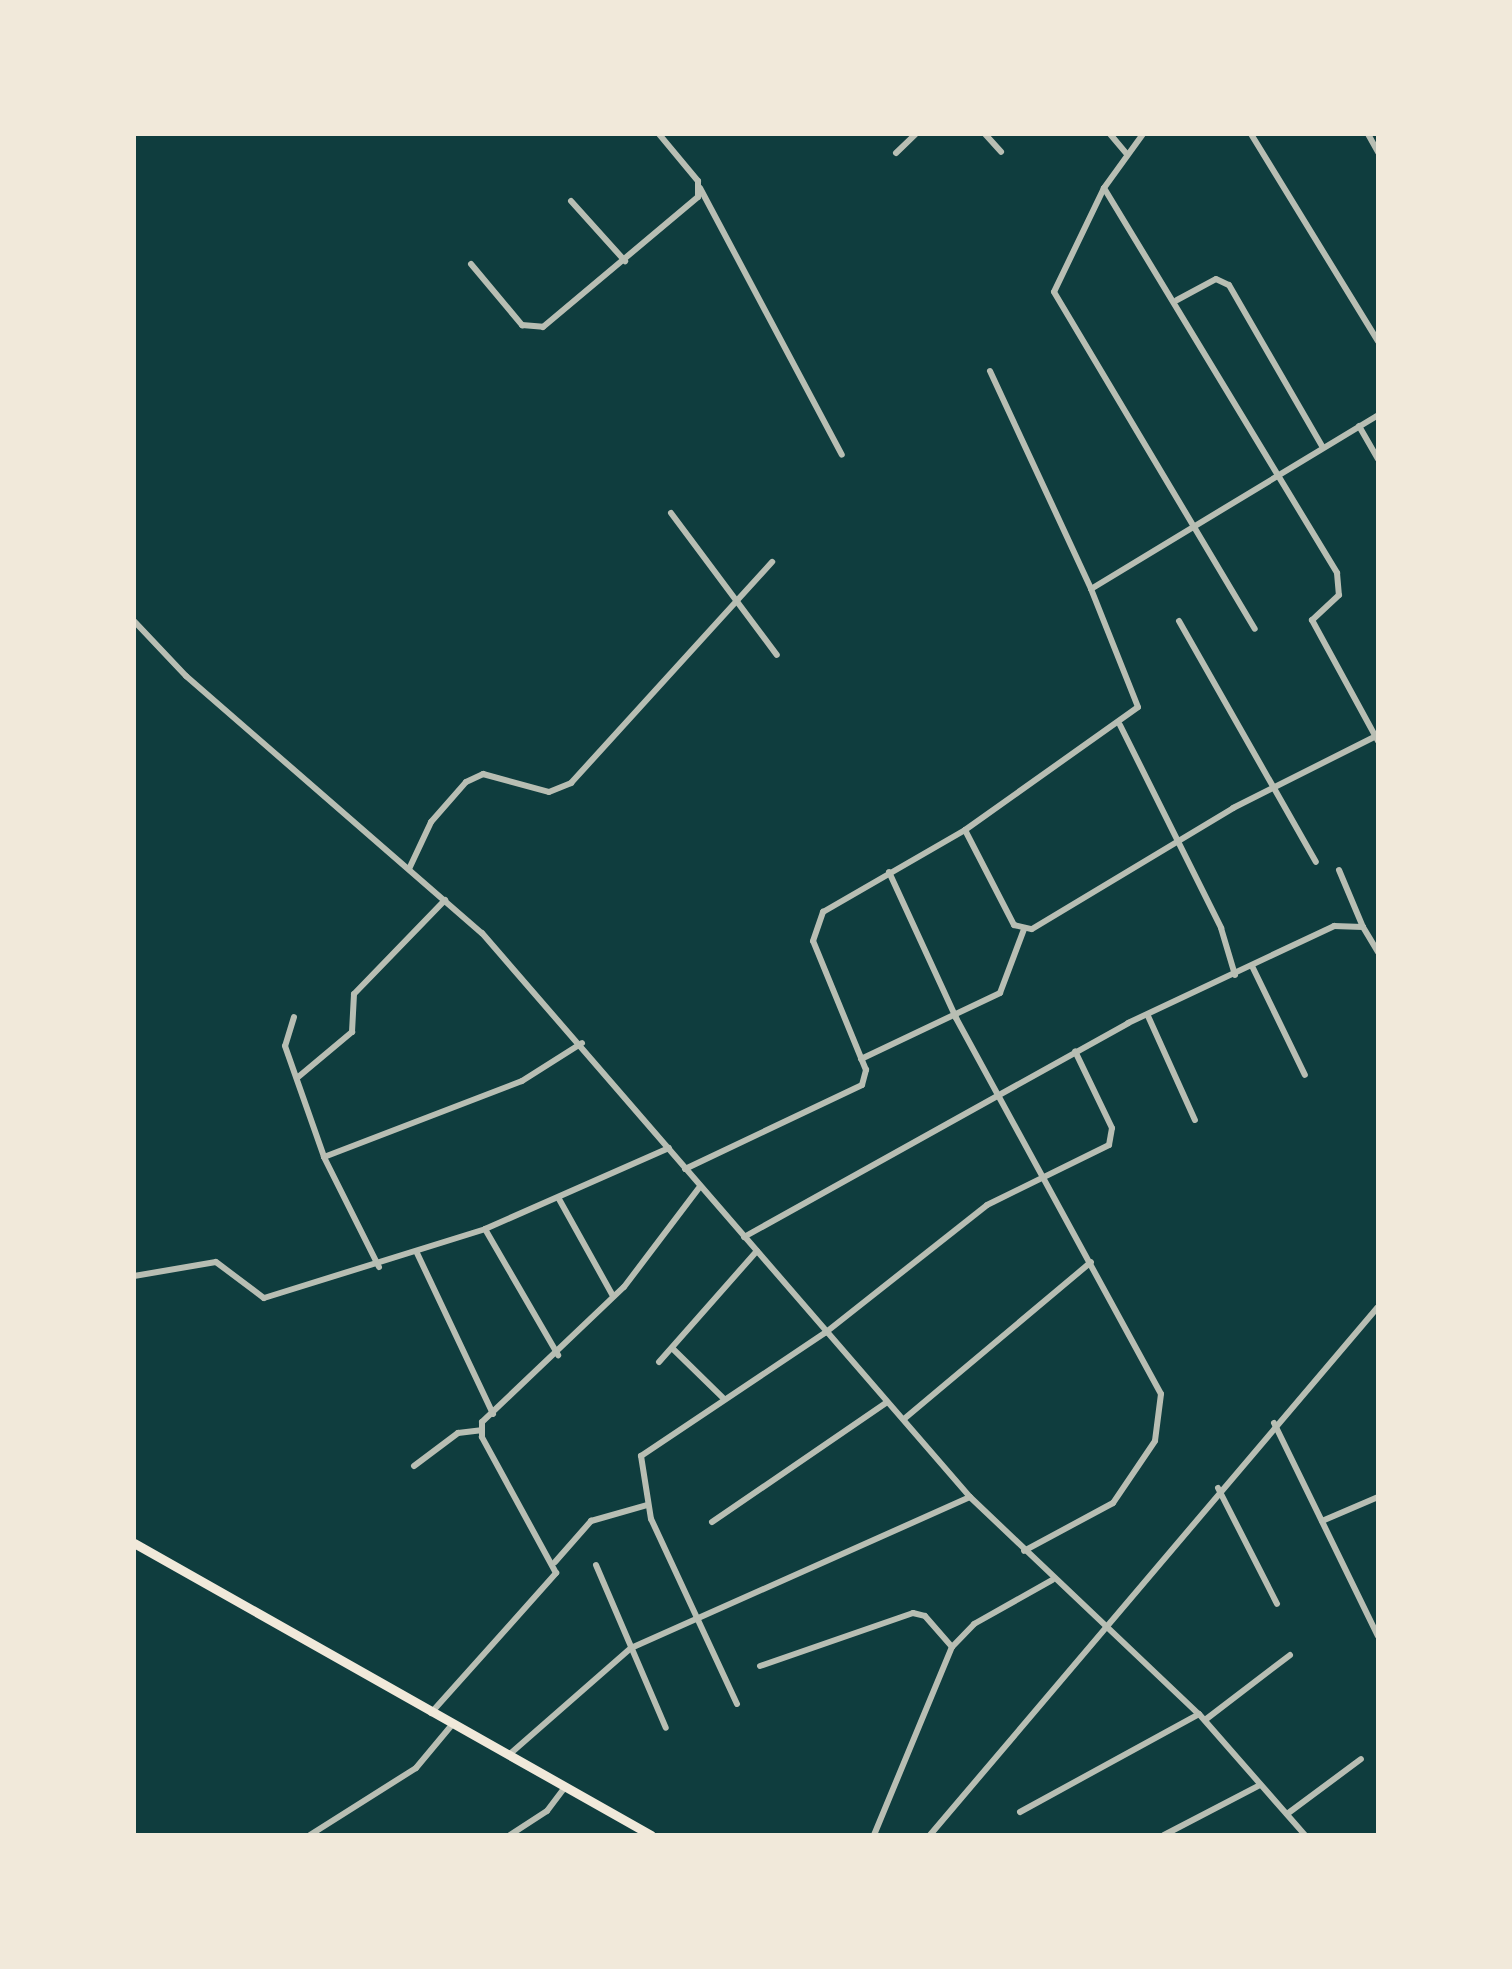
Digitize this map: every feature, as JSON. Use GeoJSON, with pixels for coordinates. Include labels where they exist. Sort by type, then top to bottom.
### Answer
{"type":"FeatureCollection","features":[{"type":"Feature","properties":{"kind":"main road"},"geometry":{"type":"LineString","coordinates":[[134,1543],[451,1726],[511,1753],[650,1835]]}},
{"type":"Feature","properties":{"kind":"street"},"geometry":{"type":"LineString","coordinates":[[659,134],[700,188],[842,455]]}},
{"type":"Feature","properties":{"kind":"street"},"geometry":{"type":"LineString","coordinates":[[896,153],[916,134]]}},
{"type":"Feature","properties":{"kind":"street"},"geometry":{"type":"LineString","coordinates":[[985,134],[1001,152]]}},
{"type":"Feature","properties":{"kind":"street"},"geometry":{"type":"LineString","coordinates":[[1110,134],[1126,153]]}},
{"type":"Feature","properties":{"kind":"street"},"geometry":{"type":"LineString","coordinates":[[1143,134],[1126,153],[1104,188],[1059,277],[1057,305],[1255,629]]}},
{"type":"Feature","properties":{"kind":"street"},"geometry":{"type":"LineString","coordinates":[[1251,134],[1378,341]]}},
{"type":"Feature","properties":{"kind":"street"},"geometry":{"type":"LineString","coordinates":[[1368,134],[1378,152]]}},
{"type":"Feature","properties":{"kind":"street"},"geometry":{"type":"LineString","coordinates":[[471,264],[532,331],[625,261],[691,205],[700,188]]}},
{"type":"Feature","properties":{"kind":"street"},"geometry":{"type":"LineString","coordinates":[[861,1059],[956,1018],[1008,983],[1024,929],[1279,785],[1377,737],[1312,620],[1339,595],[1340,581],[1177,300],[1104,188]]}},
{"type":"Feature","properties":{"kind":"street"},"geometry":{"type":"LineString","coordinates":[[571,201],[625,261]]}},
{"type":"Feature","properties":{"kind":"street"},"geometry":{"type":"LineString","coordinates":[[1177,300],[1216,279],[1229,285],[1322,446]]}},
{"type":"Feature","properties":{"kind":"street"},"geometry":{"type":"LineString","coordinates":[[685,1169],[851,1094],[865,1076],[861,1059],[821,965],[813,928],[833,904],[965,830],[1120,725],[1139,697],[990,371]]}},
{"type":"Feature","properties":{"kind":"street"},"geometry":{"type":"LineString","coordinates":[[1091,589],[1276,471],[1378,415]]}},
{"type":"Feature","properties":{"kind":"street"},"geometry":{"type":"LineString","coordinates":[[1359,426],[1378,459]]}},
{"type":"Feature","properties":{"kind":"street"},"geometry":{"type":"LineString","coordinates":[[671,513],[777,655]]}},
{"type":"Feature","properties":{"kind":"street"},"geometry":{"type":"LineString","coordinates":[[409,869],[431,822],[466,782],[483,774],[549,792],[571,783],[734,598],[772,562]]}},
{"type":"Feature","properties":{"kind":"street"},"geometry":{"type":"LineString","coordinates":[[134,621],[186,676],[445,900],[582,1043],[699,1188],[970,1497],[1100,1627],[1202,1717],[1305,1835]]}},
{"type":"Feature","properties":{"kind":"street"},"geometry":{"type":"LineString","coordinates":[[1179,621],[1279,785],[1316,862]]}},
{"type":"Feature","properties":{"kind":"street"},"geometry":{"type":"LineString","coordinates":[[1120,725],[1221,928],[1235,975]]}},
{"type":"Feature","properties":{"kind":"street"},"geometry":{"type":"LineString","coordinates":[[965,830],[1014,925],[1024,929]]}},
{"type":"Feature","properties":{"kind":"street"},"geometry":{"type":"LineString","coordinates":[[1339,870],[1377,954]]}},
{"type":"Feature","properties":{"kind":"street"},"geometry":{"type":"LineString","coordinates":[[889,872],[956,1018],[1161,1394],[1160,1427],[1106,1509],[1024,1551]]}},
{"type":"Feature","properties":{"kind":"street"},"geometry":{"type":"LineString","coordinates":[[297,1078],[352,1032],[354,994],[445,900]]}},
{"type":"Feature","properties":{"kind":"street"},"geometry":{"type":"LineString","coordinates":[[744,1237],[1075,1051],[1342,923],[1363,927]]}},
{"type":"Feature","properties":{"kind":"street"},"geometry":{"type":"LineString","coordinates":[[1252,966],[1305,1075]]}},
{"type":"Feature","properties":{"kind":"street"},"geometry":{"type":"LineString","coordinates":[[1148,1016],[1195,1120]]}},
{"type":"Feature","properties":{"kind":"street"},"geometry":{"type":"LineString","coordinates":[[294,1017],[283,1036],[297,1078],[324,1157],[379,1267]]}},
{"type":"Feature","properties":{"kind":"street"},"geometry":{"type":"LineString","coordinates":[[324,1157],[522,1081],[582,1043]]}},
{"type":"Feature","properties":{"kind":"street"},"geometry":{"type":"LineString","coordinates":[[737,1704],[647,1505],[641,1456],[723,1398],[825,1333],[972,1215],[1114,1139],[1075,1051]]}},
{"type":"Feature","properties":{"kind":"street"},"geometry":{"type":"LineString","coordinates":[[134,1276],[216,1262],[264,1298],[379,1267],[485,1229],[669,1148]]}},
{"type":"Feature","properties":{"kind":"street"},"geometry":{"type":"LineString","coordinates":[[414,1466],[458,1433],[481,1430],[493,1414],[558,1355],[613,1296],[699,1188]]}},
{"type":"Feature","properties":{"kind":"street"},"geometry":{"type":"LineString","coordinates":[[559,1199],[613,1296]]}},
{"type":"Feature","properties":{"kind":"street"},"geometry":{"type":"LineString","coordinates":[[485,1229],[558,1355]]}},
{"type":"Feature","properties":{"kind":"street"},"geometry":{"type":"LineString","coordinates":[[659,1362],[757,1251]]}},
{"type":"Feature","properties":{"kind":"street"},"geometry":{"type":"LineString","coordinates":[[417,1253],[493,1414]]}},
{"type":"Feature","properties":{"kind":"street"},"geometry":{"type":"LineString","coordinates":[[904,1419],[1091,1262]]}},
{"type":"Feature","properties":{"kind":"street"},"geometry":{"type":"LineString","coordinates":[[930,1835],[1100,1627],[1274,1423],[1378,1307]]}},
{"type":"Feature","properties":{"kind":"street"},"geometry":{"type":"LineString","coordinates":[[672,1348],[723,1398]]}},
{"type":"Feature","properties":{"kind":"street"},"geometry":{"type":"LineString","coordinates":[[712,1522],[887,1402]]}},
{"type":"Feature","properties":{"kind":"street"},"geometry":{"type":"LineString","coordinates":[[1274,1423],[1378,1636]]}},
{"type":"Feature","properties":{"kind":"street"},"geometry":{"type":"LineString","coordinates":[[430,1713],[553,1582],[555,1562],[481,1430]]}},
{"type":"Feature","properties":{"kind":"street"},"geometry":{"type":"LineString","coordinates":[[1218,1488],[1277,1604]]}},
{"type":"Feature","properties":{"kind":"street"},"geometry":{"type":"LineString","coordinates":[[511,1753],[631,1648],[695,1615],[970,1497]]}},
{"type":"Feature","properties":{"kind":"street"},"geometry":{"type":"LineString","coordinates":[[1322,1521],[1378,1497]]}},
{"type":"Feature","properties":{"kind":"street"},"geometry":{"type":"LineString","coordinates":[[555,1562],[591,1521],[647,1505]]}},
{"type":"Feature","properties":{"kind":"street"},"geometry":{"type":"LineString","coordinates":[[596,1565],[666,1728]]}},
{"type":"Feature","properties":{"kind":"street"},"geometry":{"type":"LineString","coordinates":[[874,1835],[952,1647],[974,1624],[1052,1580]]}},
{"type":"Feature","properties":{"kind":"street"},"geometry":{"type":"LineString","coordinates":[[760,1666],[913,1613],[925,1616],[952,1647]]}},
{"type":"Feature","properties":{"kind":"street"},"geometry":{"type":"LineString","coordinates":[[1020,1812],[1202,1717],[1290,1655]]}},
{"type":"Feature","properties":{"kind":"street"},"geometry":{"type":"LineString","coordinates":[[310,1835],[416,1768],[451,1726]]}},
{"type":"Feature","properties":{"kind":"street"},"geometry":{"type":"LineString","coordinates":[[1287,1814],[1361,1759]]}},
{"type":"Feature","properties":{"kind":"street"},"geometry":{"type":"LineString","coordinates":[[510,1835],[547,1811],[567,1785]]}},
{"type":"Feature","properties":{"kind":"street"},"geometry":{"type":"LineString","coordinates":[[1164,1835],[1260,1785]]}}]}
